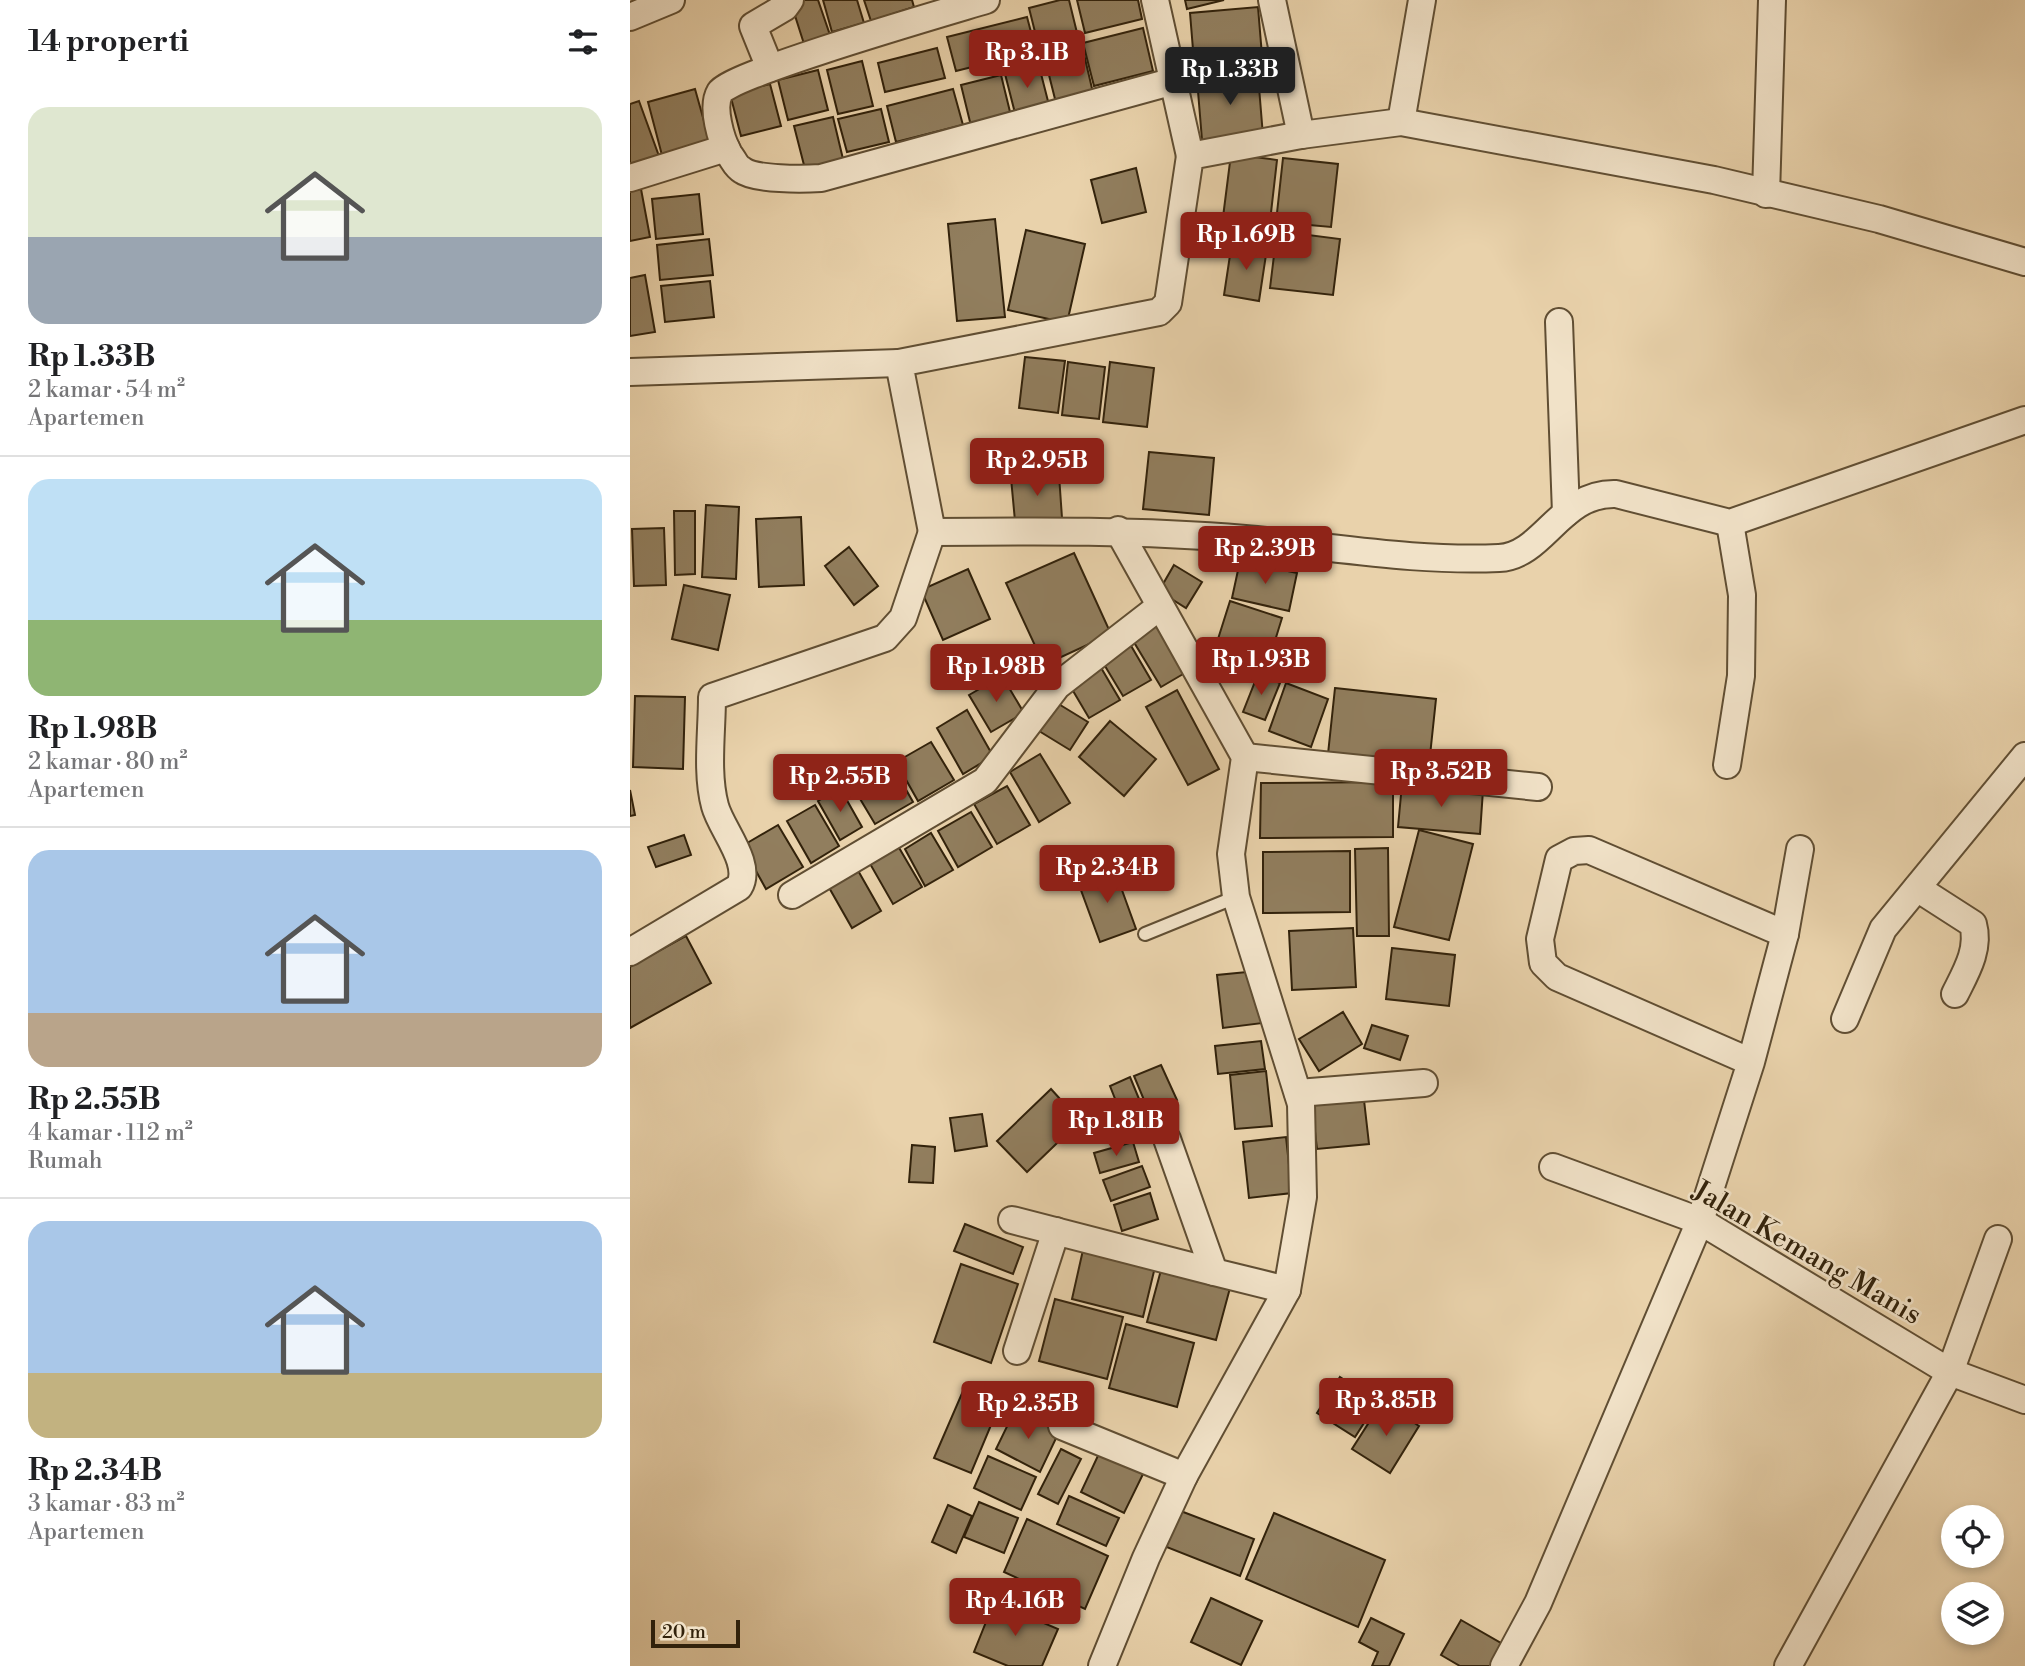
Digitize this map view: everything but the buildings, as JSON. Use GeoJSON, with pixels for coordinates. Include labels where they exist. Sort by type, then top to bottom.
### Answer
{"type":"FeatureCollection","features":[{"type":"Feature","properties":{"kind":"street"},"geometry":{"type":"LineString","coordinates":[[636,9],[671,0]]}},
{"type":"Feature","properties":{"kind":"street"},"geometry":{"type":"LineString","coordinates":[[770,68],[752,26],[785,7],[790,0]]}},
{"type":"Feature","properties":{"kind":"street"},"geometry":{"type":"LineString","coordinates":[[986,0],[770,68],[728,84],[720,93],[716,107],[726,148],[739,169],[748,174],[804,179],[821,177],[1174,81]]}},
{"type":"Feature","properties":{"kind":"street"},"geometry":{"type":"LineString","coordinates":[[630,372],[899,363],[1166,308],[1190,156],[1155,0]]}},
{"type":"Feature","properties":{"kind":"street"},"geometry":{"type":"LineString","coordinates":[[1272,0],[1301,135]]}},
{"type":"Feature","properties":{"kind":"street"},"geometry":{"type":"LineString","coordinates":[[1401,122],[1422,0]]}},
{"type":"Feature","properties":{"kind":"street"},"geometry":{"type":"LineString","coordinates":[[1766,194],[1772,0]]}},
{"type":"Feature","properties":{"kind":"street"},"geometry":{"type":"LineString","coordinates":[[1190,156],[1301,135],[1401,122],[1714,180],[1879,219],[2025,262]]}},
{"type":"Feature","properties":{"kind":"street"},"geometry":{"type":"LineString","coordinates":[[630,178],[726,148]]}},
{"type":"Feature","properties":{"kind":"street"},"geometry":{"type":"LineString","coordinates":[[1559,322],[1566,513]]}},
{"type":"Feature","properties":{"kind":"street"},"geometry":{"type":"LineString","coordinates":[[630,952],[739,887],[743,880],[742,868],[715,807],[712,697],[885,638],[903,618],[932,532],[899,363]]}},
{"type":"Feature","properties":{"kind":"street"},"geometry":{"type":"LineString","coordinates":[[932,532],[1118,530],[1420,556],[1502,559],[1523,551],[1580,501],[1600,493],[1616,494],[1730,523],[2025,420]]}},
{"type":"Feature","properties":{"kind":"street"},"geometry":{"type":"LineString","coordinates":[[1727,765],[1741,676],[1742,595],[1730,523]]}},
{"type":"Feature","properties":{"kind":"street"},"geometry":{"type":"LineString","coordinates":[[1102,1666],[1146,1558],[1184,1476],[1287,1290],[1303,1197],[1301,1104],[1236,897],[1231,854],[1245,757],[1158,607],[1118,530]]}},
{"type":"Feature","properties":{"kind":"street"},"geometry":{"type":"LineString","coordinates":[[792,895],[985,781],[1058,686],[1158,607]]}},
{"type":"Feature","properties":{"kind":"street"},"geometry":{"type":"LineString","coordinates":[[1846,1019],[1883,929],[2025,756]]}},
{"type":"Feature","properties":{"kind":"street"},"geometry":{"type":"LineString","coordinates":[[1245,757],[1538,787]]}},
{"type":"Feature","properties":{"kind":"street"},"geometry":{"type":"LineString","coordinates":[[1504,1666],[1538,1603],[1700,1222],[1751,1062],[1785,934],[1800,849]]}},
{"type":"Feature","properties":{"kind":"street"},"geometry":{"type":"LineString","coordinates":[[1751,1062],[1557,977],[1543,963],[1540,939],[1559,859],[1574,851],[1589,850],[1785,934]]}},
{"type":"Feature","properties":{"kind":"street"},"geometry":{"type":"LineString","coordinates":[[1917,888],[1973,924],[1976,934],[1971,961],[1955,994]]}},
{"type":"Feature","properties":{"kind":"street"},"geometry":{"type":"LineString","coordinates":[[1298,1093],[1424,1083]]}},
{"type":"Feature","properties":{"kind":"street"},"geometry":{"type":"LineString","coordinates":[[1167,1139],[1214,1272]]}},
{"type":"Feature","properties":{"kind":"street","name":"Jalan Kemang Manis"},"geometry":{"type":"LineString","coordinates":[[1553,1167],[1700,1222],[1950,1372],[2025,1400]]}},
{"type":"Feature","properties":{"kind":"street"},"geometry":{"type":"LineString","coordinates":[[1012,1220],[1287,1290]]}},
{"type":"Feature","properties":{"kind":"street"},"geometry":{"type":"LineString","coordinates":[[1017,1351],[1056,1231]]}},
{"type":"Feature","properties":{"kind":"street"},"geometry":{"type":"LineString","coordinates":[[1788,1666],[1950,1372],[1998,1239]]}},
{"type":"Feature","properties":{"kind":"street"},"geometry":{"type":"LineString","coordinates":[[1062,1426],[1184,1476]]}},
{"type":"Feature","properties":{"kind":"lane"},"geometry":{"type":"LineString","coordinates":[[1145,934],[1236,897]]}}]}
